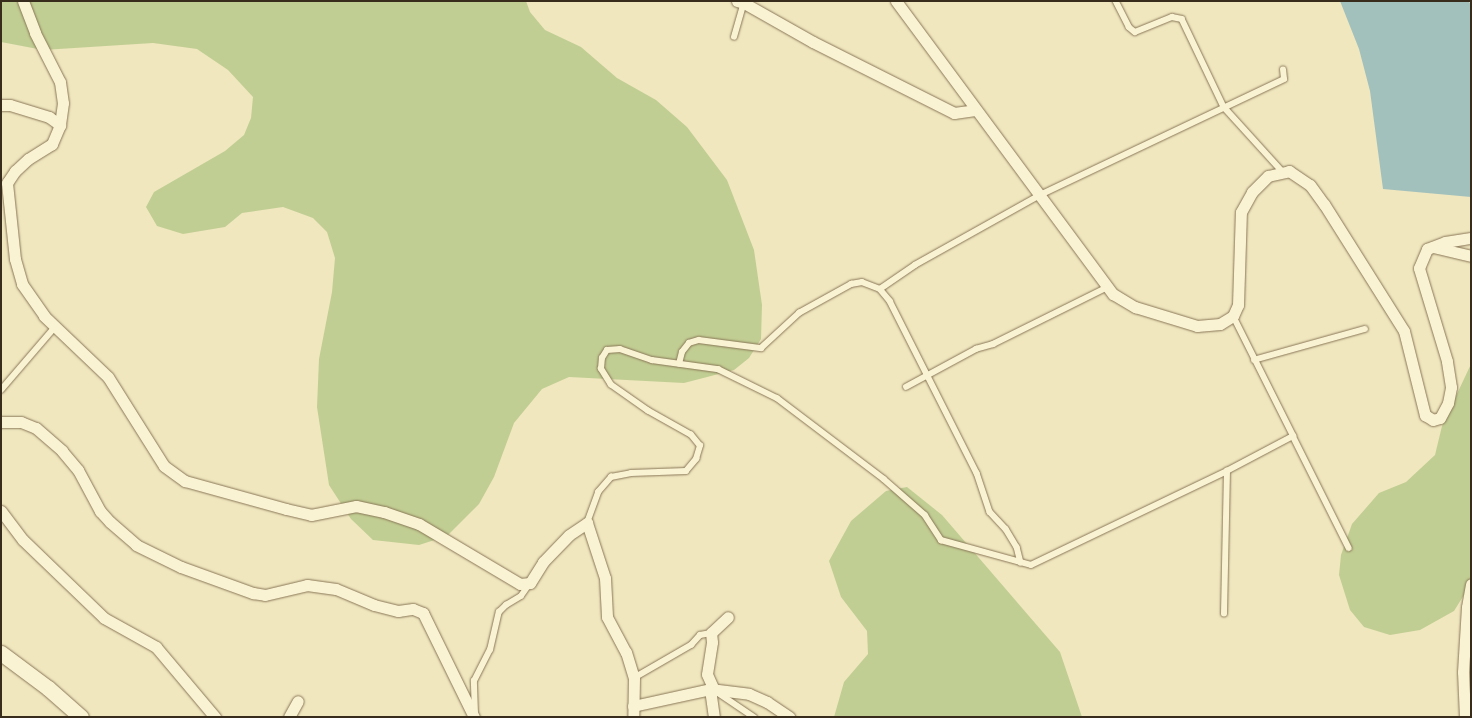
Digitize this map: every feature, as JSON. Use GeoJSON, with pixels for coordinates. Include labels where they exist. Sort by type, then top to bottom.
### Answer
{"type":"FeatureCollection","features":[{"type":"Feature","properties":{"kind":"main road"},"geometry":{"type":"LineString","coordinates":[[1,654],[48,688],[82,717]]}},
{"type":"Feature","properties":{"kind":"street"},"geometry":{"type":"LineString","coordinates":[[23,1],[35,33],[60,82],[63,103],[60,125],[52,144],[28,159],[15,171],[7,183],[15,259],[22,284],[44,316],[108,377],[164,466],[185,481],[311,515],[356,506],[384,512],[419,524],[520,584],[530,583],[543,562],[569,535],[587,524],[606,578],[607,618],[626,652],[634,678],[633,712],[712,689],[749,694],[768,702],[788,717]]}},
{"type":"Feature","properties":{"kind":"street"},"geometry":{"type":"LineString","coordinates":[[742,2],[813,42],[954,113],[975,110]]}},
{"type":"Feature","properties":{"kind":"street"},"geometry":{"type":"LineString","coordinates":[[896,2],[1113,294],[1135,307],[1197,326],[1220,324],[1233,316],[1238,305],[1241,212],[1252,192],[1268,176],[1289,171],[1310,185],[1404,331],[1425,415],[1433,420],[1440,418],[1448,403],[1451,387],[1447,361],[1420,268],[1423,256],[1428,249],[1446,242],[1471,238]]}},
{"type":"Feature","properties":{"kind":"street"},"geometry":{"type":"LineString","coordinates":[[1,105],[10,105],[49,117],[60,125]]}},
{"type":"Feature","properties":{"kind":"street"},"geometry":{"type":"LineString","coordinates":[[1433,247],[1471,256]]}},
{"type":"Feature","properties":{"kind":"street"},"geometry":{"type":"LineString","coordinates":[[1,422],[21,422],[36,428],[62,450],[78,470],[100,511],[110,522],[136,545],[182,567],[253,593],[265,595],[307,585],[336,589],[374,605],[398,611],[413,609],[423,613],[474,716]]}},
{"type":"Feature","properties":{"kind":"street"},"geometry":{"type":"LineString","coordinates":[[1,510],[23,540],[104,618],[156,646],[215,717]]}},
{"type":"Feature","properties":{"kind":"street"},"geometry":{"type":"LineString","coordinates":[[1465,717],[1463,672],[1467,607],[1471,584]]}},
{"type":"Feature","properties":{"kind":"street"},"geometry":{"type":"LineString","coordinates":[[714,717],[712,689],[707,674],[712,642],[711,633],[728,617]]}},
{"type":"Feature","properties":{"kind":"street"},"geometry":{"type":"LineString","coordinates":[[289,717],[298,701]]}},
{"type":"Feature","properties":{"kind":"lane"},"geometry":{"type":"LineString","coordinates":[[1116,1],[1129,27],[1135,32],[1172,17],[1182,19],[1224,107],[1283,172]]}},
{"type":"Feature","properties":{"kind":"lane"},"geometry":{"type":"LineString","coordinates":[[734,37],[742,2]]}},
{"type":"Feature","properties":{"kind":"lane"},"geometry":{"type":"LineString","coordinates":[[880,289],[915,265],[1040,196],[1284,79],[1283,70]]}},
{"type":"Feature","properties":{"kind":"lane"},"geometry":{"type":"LineString","coordinates":[[679,364],[682,352],[689,343],[699,340],[762,348],[799,313],[851,284],[862,282],[880,289],[890,301],[977,473],[990,512],[1006,529],[1017,547],[1021,562]]}},
{"type":"Feature","properties":{"kind":"lane"},"geometry":{"type":"LineString","coordinates":[[906,387],[976,349],[993,344],[1108,287]]}},
{"type":"Feature","properties":{"kind":"lane"},"geometry":{"type":"LineString","coordinates":[[1233,316],[1349,548]]}},
{"type":"Feature","properties":{"kind":"lane"},"geometry":{"type":"LineString","coordinates":[[1,390],[56,326]]}},
{"type":"Feature","properties":{"kind":"lane"},"geometry":{"type":"LineString","coordinates":[[1254,360],[1365,329]]}},
{"type":"Feature","properties":{"kind":"lane"},"geometry":{"type":"LineString","coordinates":[[587,524],[598,492],[610,477],[631,473],[686,471],[696,460],[700,446],[691,435],[648,411],[611,385],[601,369],[602,358],[607,350],[620,349],[652,360],[718,369],[777,398],[884,479],[925,515],[941,540],[1031,565],[1227,471],[1292,436]]}},
{"type":"Feature","properties":{"kind":"lane"},"geometry":{"type":"LineString","coordinates":[[1224,614],[1227,471]]}},
{"type":"Feature","properties":{"kind":"lane"},"geometry":{"type":"LineString","coordinates":[[474,716],[476,712],[474,681],[487,658],[499,612],[506,605],[521,596],[530,583]]}},
{"type":"Feature","properties":{"kind":"lane"},"geometry":{"type":"LineString","coordinates":[[634,678],[691,645],[700,634],[711,633]]}},
{"type":"Feature","properties":{"kind":"lane"},"geometry":{"type":"LineString","coordinates":[[712,689],[754,717]]}},
{"type":"Feature","properties":{"kind":"green space"},"geometry":{"type":"Polygon","coordinates":[[[1,1],[526,1],[530,12],[545,30],[581,47],[617,78],[656,100],[687,127],[727,180],[754,250],[762,305],[761,339],[749,358],[734,370],[684,383],[569,377],[542,389],[514,423],[494,477],[479,504],[447,536],[419,545],[373,540],[351,519],[329,485],[317,407],[319,359],[332,292],[335,258],[327,232],[313,218],[283,207],[242,213],[225,227],[183,234],[157,226],[146,207],[154,192],[225,151],[244,135],[251,118],[253,97],[228,70],[197,49],[153,43],[43,50],[1,42],[1,1]]]}},
{"type":"Feature","properties":{"kind":"green space"},"geometry":{"type":"Polygon","coordinates":[[[1471,364],[1471,579],[1467,590],[1454,611],[1420,630],[1390,635],[1364,627],[1350,610],[1339,575],[1341,555],[1352,524],[1379,493],[1406,482],[1435,455],[1442,426],[1471,364]]]}},
{"type":"Feature","properties":{"kind":"green space"},"geometry":{"type":"Polygon","coordinates":[[[907,487],[942,515],[1060,652],[1082,717],[834,717],[844,682],[868,654],[867,631],[841,597],[829,561],[851,521],[886,491],[907,487]]]}},
{"type":"Feature","properties":{"kind":"water"},"geometry":{"type":"Polygon","coordinates":[[[1340,1],[1468,1],[1471,4],[1471,197],[1383,189],[1370,91],[1359,49],[1340,1]]]}}]}
